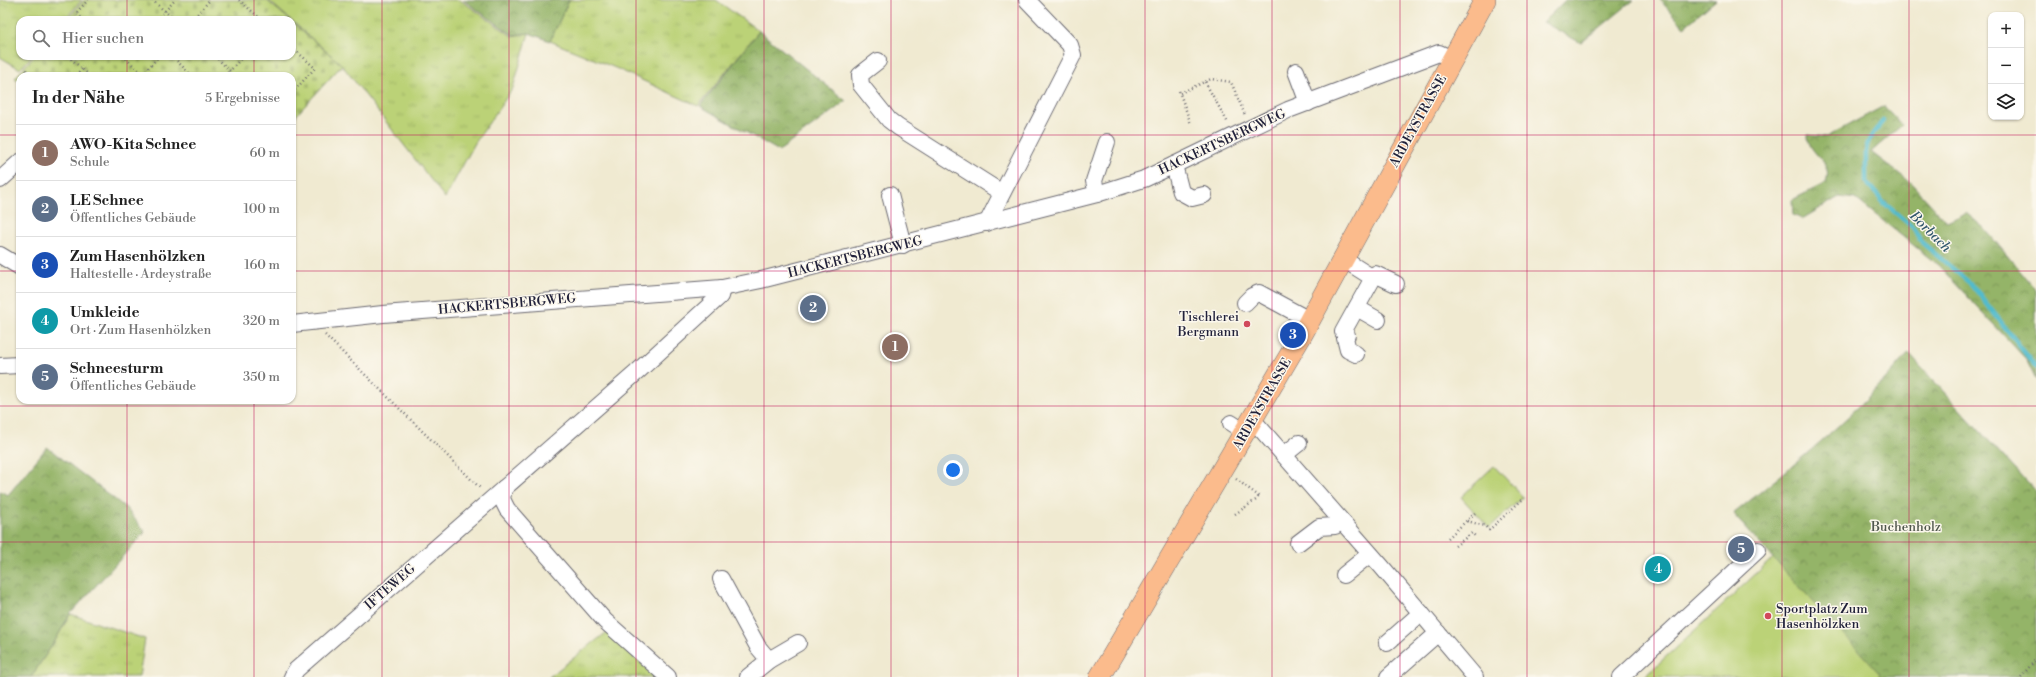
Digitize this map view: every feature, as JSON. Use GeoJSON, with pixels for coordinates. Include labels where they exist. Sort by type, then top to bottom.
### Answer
{"type":"FeatureCollection","features":[{"type":"Feature","properties":{"kind":"main road","name":"ARDEYSTRASSE"},"geometry":{"type":"LineString","coordinates":[[1100,677],[1223,470],[1309,320],[1484,0]]}},
{"type":"Feature","properties":{"kind":"street"},"geometry":{"type":"LineString","coordinates":[[987,223],[1073,55],[1070,45],[1027,0]]}},
{"type":"Feature","properties":{"kind":"street","name":"HACKERTSBERGWEG"},"geometry":{"type":"LineString","coordinates":[[296,324],[391,314],[722,288],[903,245],[1097,194],[1144,179],[1200,147],[1235,136],[1308,103],[1439,53],[1452,59]]}},
{"type":"Feature","properties":{"kind":"street"},"geometry":{"type":"LineString","coordinates":[[878,61],[860,75],[860,80],[861,85],[889,120],[949,161],[1002,193]]}},
{"type":"Feature","properties":{"kind":"street"},"geometry":{"type":"LineString","coordinates":[[1296,71],[1308,103]]}},
{"type":"Feature","properties":{"kind":"street"},"geometry":{"type":"LineString","coordinates":[[1097,194],[1094,182],[1107,142]]}},
{"type":"Feature","properties":{"kind":"street"},"geometry":{"type":"LineString","coordinates":[[1182,158],[1182,199],[1204,195]]}},
{"type":"Feature","properties":{"kind":"street"},"geometry":{"type":"LineString","coordinates":[[0,180],[16,166]]}},
{"type":"Feature","properties":{"kind":"street"},"geometry":{"type":"LineString","coordinates":[[890,195],[903,245]]}},
{"type":"Feature","properties":{"kind":"street"},"geometry":{"type":"LineString","coordinates":[[0,255],[16,264]]}},
{"type":"Feature","properties":{"kind":"street"},"geometry":{"type":"LineString","coordinates":[[1343,259],[1373,278]]}},
{"type":"Feature","properties":{"kind":"street"},"geometry":{"type":"LineString","coordinates":[[1356,354],[1348,350],[1345,338],[1347,335],[1343,332],[1375,274],[1396,284]]}},
{"type":"Feature","properties":{"kind":"street"},"geometry":{"type":"LineString","coordinates":[[668,677],[605,621],[498,498],[715,301],[720,296],[722,288]]}},
{"type":"Feature","properties":{"kind":"street"},"geometry":{"type":"LineString","coordinates":[[1245,303],[1252,296],[1259,293],[1309,320]]}},
{"type":"Feature","properties":{"kind":"street"},"geometry":{"type":"LineString","coordinates":[[1357,308],[1378,320]]}},
{"type":"Feature","properties":{"kind":"street"},"geometry":{"type":"LineString","coordinates":[[0,366],[16,365]]}},
{"type":"Feature","properties":{"kind":"street"},"geometry":{"type":"LineString","coordinates":[[1244,432],[1284,455],[1334,526],[1395,574],[1421,613],[1471,671]]}},
{"type":"Feature","properties":{"kind":"street"},"geometry":{"type":"LineString","coordinates":[[1284,455],[1299,443]]}},
{"type":"Feature","properties":{"kind":"street","name":"IFTEWEG"},"geometry":{"type":"LineString","coordinates":[[292,677],[296,670],[498,498]]}},
{"type":"Feature","properties":{"kind":"street"},"geometry":{"type":"LineString","coordinates":[[1298,543],[1319,527],[1334,526]]}},
{"type":"Feature","properties":{"kind":"street"},"geometry":{"type":"LineString","coordinates":[[1621,677],[1758,550]]}},
{"type":"Feature","properties":{"kind":"street"},"geometry":{"type":"LineString","coordinates":[[1344,576],[1370,554]]}},
{"type":"Feature","properties":{"kind":"street"},"geometry":{"type":"LineString","coordinates":[[721,579],[758,647],[769,660]]}},
{"type":"Feature","properties":{"kind":"street"},"geometry":{"type":"LineString","coordinates":[[1387,643],[1421,613]]}},
{"type":"Feature","properties":{"kind":"street"},"geometry":{"type":"LineString","coordinates":[[1388,677],[1438,633]]}},
{"type":"Feature","properties":{"kind":"street"},"geometry":{"type":"LineString","coordinates":[[748,677],[769,660],[798,643]]}},
{"type":"Feature","properties":{"kind":"path"},"geometry":{"type":"LineString","coordinates":[[79,16],[76,13],[88,0]]}},
{"type":"Feature","properties":{"kind":"path"},"geometry":{"type":"LineString","coordinates":[[152,0],[171,16]]}},
{"type":"Feature","properties":{"kind":"path"},"geometry":{"type":"LineString","coordinates":[[161,16],[175,0]]}},
{"type":"Feature","properties":{"kind":"path"},"geometry":{"type":"LineString","coordinates":[[196,16],[210,0]]}},
{"type":"Feature","properties":{"kind":"path"},"geometry":{"type":"LineString","coordinates":[[238,0],[257,16]]}},
{"type":"Feature","properties":{"kind":"path"},"geometry":{"type":"LineString","coordinates":[[296,51],[315,68],[296,89]]}},
{"type":"Feature","properties":{"kind":"path"},"geometry":{"type":"LineString","coordinates":[[72,60],[85,72]]}},
{"type":"Feature","properties":{"kind":"path"},"geometry":{"type":"LineString","coordinates":[[127,60],[140,72]]}},
{"type":"Feature","properties":{"kind":"path"},"geometry":{"type":"LineString","coordinates":[[146,72],[156,60]]}},
{"type":"Feature","properties":{"kind":"path"},"geometry":{"type":"LineString","coordinates":[[218,60],[230,71],[240,60]]}},
{"type":"Feature","properties":{"kind":"path"},"geometry":{"type":"LineString","coordinates":[[177,61],[188,72]]}},
{"type":"Feature","properties":{"kind":"path"},"geometry":{"type":"LineString","coordinates":[[1191,124],[1179,92],[1211,79],[1231,82],[1251,128]]}},
{"type":"Feature","properties":{"kind":"path"},"geometry":{"type":"LineString","coordinates":[[1205,82],[1235,136]]}},
{"type":"Feature","properties":{"kind":"path"},"geometry":{"type":"LineString","coordinates":[[311,322],[498,498]]}},
{"type":"Feature","properties":{"kind":"path"},"geometry":{"type":"LineString","coordinates":[[1223,470],[1260,496],[1235,514]]}},
{"type":"Feature","properties":{"kind":"path"},"geometry":{"type":"LineString","coordinates":[[1467,521],[1485,526],[1489,530],[1524,498]]}},
{"type":"Feature","properties":{"kind":"path"},"geometry":{"type":"LineString","coordinates":[[1448,538],[1475,513]]}},
{"type":"Feature","properties":{"kind":"path"},"geometry":{"type":"LineString","coordinates":[[1455,546],[1472,533],[1475,536]]}},
{"type":"Feature","properties":{"kind":"path"},"geometry":{"type":"LineString","coordinates":[[2021,677],[2036,659]]}},
{"type":"Feature","properties":{"kind":"green space"},"geometry":{"type":"Polygon","coordinates":[[[0,0],[82,0],[68,16],[16,16],[16,60],[28,60],[20,69],[0,57],[0,0]]]}},
{"type":"Feature","properties":{"kind":"green space"},"geometry":{"type":"Polygon","coordinates":[[[84,0],[266,0],[285,16],[70,16],[84,0]]]}},
{"type":"Feature","properties":{"kind":"green space"},"geometry":{"type":"Polygon","coordinates":[[[268,0],[460,0],[512,36],[529,33],[513,88],[475,143],[445,198],[342,65],[296,25],[296,16],[286,16],[268,0]]]}},
{"type":"Feature","properties":{"kind":"green space"},"geometry":{"type":"Polygon","coordinates":[[[463,0],[569,0],[550,41],[529,33],[513,35],[463,0]]]}},
{"type":"Feature","properties":{"kind":"green space"},"geometry":{"type":"Polygon","coordinates":[[[569,0],[716,0],[759,31],[698,106],[618,69],[550,41],[569,0]]]}},
{"type":"Feature","properties":{"kind":"green space"},"geometry":{"type":"Polygon","coordinates":[[[1565,0],[1634,0],[1581,43],[1543,22],[1565,0]]]}},
{"type":"Feature","properties":{"kind":"green space"},"geometry":{"type":"Polygon","coordinates":[[[1660,0],[1716,0],[1684,27],[1660,0]]]}},
{"type":"Feature","properties":{"kind":"green space"},"geometry":{"type":"Polygon","coordinates":[[[296,25],[342,65],[296,116],[296,72],[20,72],[31,60],[296,60],[296,25]]]}},
{"type":"Feature","properties":{"kind":"green space"},"geometry":{"type":"Polygon","coordinates":[[[759,31],[846,101],[779,151],[700,106],[759,31]]]}},
{"type":"Feature","properties":{"kind":"green space"},"geometry":{"type":"Polygon","coordinates":[[[1884,106],[1902,125],[1871,152],[1910,182],[1947,222],[1966,213],[1984,228],[2036,290],[2036,380],[2026,359],[1938,265],[1856,199],[1839,197],[1802,219],[1793,215],[1792,200],[1826,183],[1828,175],[1827,168],[1809,142],[1808,135],[1826,137],[1884,106]]]}},
{"type":"Feature","properties":{"kind":"green space","name":"Buchenholz"},"geometry":{"type":"Polygon","coordinates":[[[1908,353],[2036,492],[2036,677],[1877,677],[1879,674],[1733,514],[1802,458],[1846,418],[1868,397],[1908,353]]]}},
{"type":"Feature","properties":{"kind":"green space"},"geometry":{"type":"Polygon","coordinates":[[[47,447],[126,508],[145,532],[70,614],[55,641],[31,677],[0,677],[0,491],[8,495],[47,447]]]}},
{"type":"Feature","properties":{"kind":"green space"},"geometry":{"type":"Polygon","coordinates":[[[1494,466],[1523,497],[1489,528],[1461,497],[1494,466]]]}},
{"type":"Feature","properties":{"kind":"green space","name":"Sportplatz Zum Hasenhölzken"},"geometry":{"type":"Polygon","coordinates":[[[1773,558],[1880,674],[1877,677],[1644,677],[1773,558]]]}},
{"type":"Feature","properties":{"kind":"green space"},"geometry":{"type":"Polygon","coordinates":[[[70,614],[145,639],[139,677],[31,677],[55,641],[70,614]]]}},
{"type":"Feature","properties":{"kind":"green space"},"geometry":{"type":"Polygon","coordinates":[[[607,632],[656,677],[549,677],[607,632]]]}},
{"type":"Feature","properties":{"kind":"waterway","name":"Borbach"},"geometry":{"type":"LineString","coordinates":[[1883,121],[1871,137],[1866,149],[1866,182],[1884,203],[1916,230],[1920,241],[1972,285],[2036,367]]}},
{"type":"Feature","properties":{"kind":"place","name":"LE Schnee"},"geometry":{"type":"Point","coordinates":[813,308]}},
{"type":"Feature","properties":{"kind":"place","name":"Tischlerei Bergmann"},"geometry":{"type":"Point","coordinates":[1247,324]}},
{"type":"Feature","properties":{"kind":"place","name":"Zum Hasenhölzken"},"geometry":{"type":"Point","coordinates":[1293,335]}},
{"type":"Feature","properties":{"kind":"place","name":"AWO-Kita Schnee"},"geometry":{"type":"Point","coordinates":[895,347]}},
{"type":"Feature","properties":{"kind":"place","name":"Schneesturm"},"geometry":{"type":"Point","coordinates":[1741,549]}},
{"type":"Feature","properties":{"kind":"place","name":"Umkleide"},"geometry":{"type":"Point","coordinates":[1658,569]}},
{"type":"Feature","properties":{"kind":"place","name":"Sportplatz Zum Hasenhölzken"},"geometry":{"type":"Point","coordinates":[1768,616]}}]}
